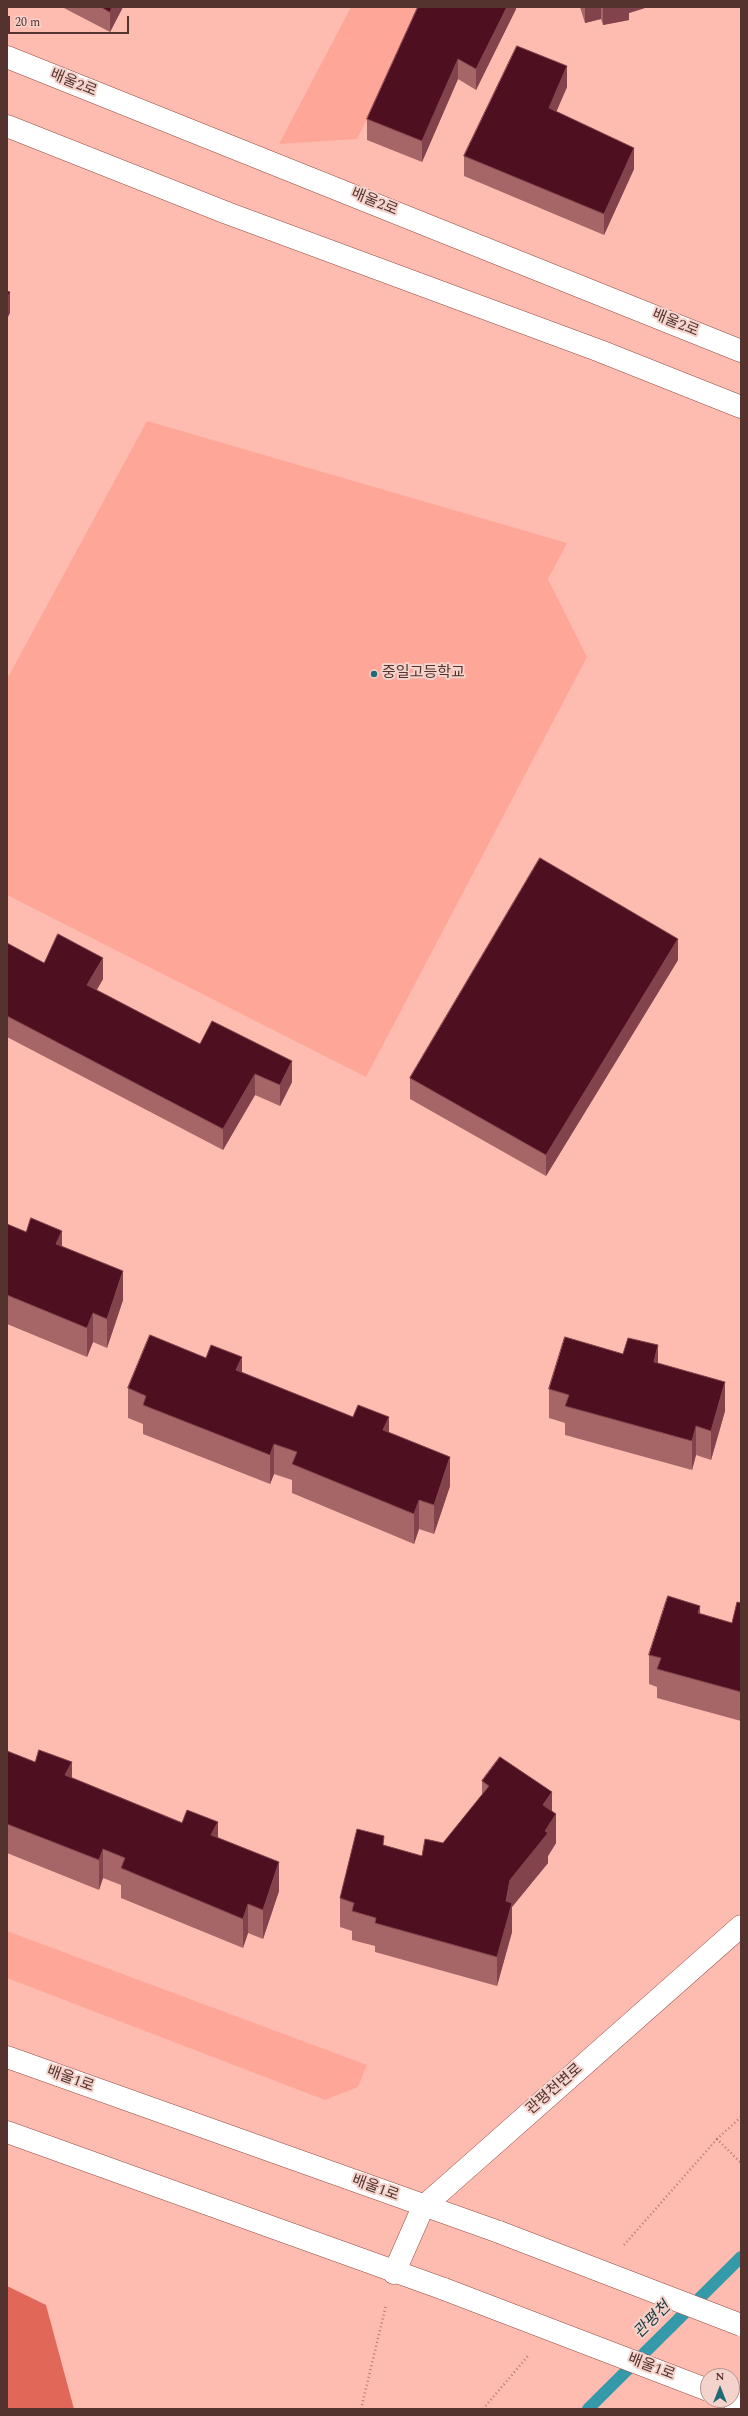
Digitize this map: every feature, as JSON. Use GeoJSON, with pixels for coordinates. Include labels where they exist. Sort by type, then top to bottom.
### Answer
{"type":"FeatureCollection","features":[{"type":"Feature","properties":{"kind":"main road","name":"배울2로"},"geometry":{"type":"LineString","coordinates":[[7,58],[741,351]]}},
{"type":"Feature","properties":{"kind":"main road"},"geometry":{"type":"LineString","coordinates":[[7,126],[227,213],[600,351],[741,407]]}},
{"type":"Feature","properties":{"kind":"main road","name":"관평천변로"},"geometry":{"type":"LineString","coordinates":[[394,2273],[423,2206],[741,1926]]}},
{"type":"Feature","properties":{"kind":"main road","name":"배울1로"},"geometry":{"type":"LineString","coordinates":[[7,2057],[499,2232],[741,2325]]}},
{"type":"Feature","properties":{"kind":"main road","name":"배울1로"},"geometry":{"type":"LineString","coordinates":[[7,2132],[394,2273],[444,2289],[700,2387]]}},
{"type":"Feature","properties":{"kind":"path"},"geometry":{"type":"LineString","coordinates":[[741,2117],[717,2139],[741,2163]]}},
{"type":"Feature","properties":{"kind":"path"},"geometry":{"type":"LineString","coordinates":[[361,2409],[387,2301]]}},
{"type":"Feature","properties":{"kind":"shaded area"},"geometry":{"type":"Polygon","coordinates":[[[351,7],[424,7],[357,139],[279,144],[351,7]]]}},
{"type":"Feature","properties":{"kind":"shaded area"},"geometry":{"type":"Polygon","coordinates":[[[147,421],[567,543],[548,579],[587,657],[366,1077],[7,895],[7,679],[147,421]]]}},
{"type":"Feature","properties":{"kind":"shaded area"},"geometry":{"type":"Polygon","coordinates":[[[7,1931],[367,2065],[358,2087],[325,2100],[7,1978],[7,1931]]]}},
{"type":"Feature","properties":{"kind":"shaded area"},"geometry":{"type":"Polygon","coordinates":[[[7,2286],[46,2305],[74,2409],[7,2409],[7,2286]]]}},
{"type":"Feature","properties":{"kind":"building"},"geometry":{"type":"Polygon","coordinates":[[[101,7],[112,7],[110,12],[101,7]]]}},
{"type":"Feature","properties":{"kind":"building"},"geometry":{"type":"Polygon","coordinates":[[[418,7],[507,7],[476,69],[458,59],[422,141],[367,119],[418,7]]]}},
{"type":"Feature","properties":{"kind":"building"},"geometry":{"type":"Polygon","coordinates":[[[517,46],[567,66],[549,108],[634,148],[604,214],[464,156],[517,46]]]}},
{"type":"Feature","properties":{"kind":"building"},"geometry":{"type":"Polygon","coordinates":[[[7,291],[10,292],[7,298],[7,291]]]}},
{"type":"Feature","properties":{"kind":"building"},"geometry":{"type":"Polygon","coordinates":[[[540,858],[678,939],[546,1155],[410,1078],[540,858]]]}},
{"type":"Feature","properties":{"kind":"building"},"geometry":{"type":"Polygon","coordinates":[[[58,934],[103,958],[87,985],[200,1044],[212,1021],[292,1061],[280,1085],[255,1074],[223,1129],[7,1016],[7,943],[44,963],[58,934]]]}},
{"type":"Feature","properties":{"kind":"building"},"geometry":{"type":"Polygon","coordinates":[[[31,1218],[62,1231],[56,1244],[123,1271],[107,1319],[93,1313],[87,1328],[7,1295],[7,1224],[26,1232],[31,1218]]]}},
{"type":"Feature","properties":{"kind":"building"},"geometry":{"type":"Polygon","coordinates":[[[150,1335],[206,1358],[211,1345],[242,1357],[236,1370],[353,1417],[358,1405],[389,1417],[383,1430],[450,1457],[434,1505],[419,1500],[414,1514],[292,1464],[297,1452],[274,1444],[270,1455],[143,1405],[146,1396],[128,1388],[150,1335]]]}},
{"type":"Feature","properties":{"kind":"building"},"geometry":{"type":"Polygon","coordinates":[[[565,1337],[623,1354],[628,1338],[658,1345],[654,1362],[725,1382],[711,1431],[696,1426],[692,1441],[565,1406],[569,1395],[549,1389],[565,1337]]]}},
{"type":"Feature","properties":{"kind":"building"},"geometry":{"type":"Polygon","coordinates":[[[668,1596],[700,1606],[698,1613],[732,1623],[737,1602],[741,1603],[741,1692],[657,1669],[661,1658],[649,1655],[668,1596]]]}},
{"type":"Feature","properties":{"kind":"building"},"geometry":{"type":"Polygon","coordinates":[[[39,1750],[72,1762],[65,1775],[182,1823],[187,1810],[218,1822],[211,1835],[279,1862],[263,1910],[248,1904],[243,1919],[121,1868],[125,1858],[103,1849],[99,1860],[7,1824],[7,1751],[35,1762],[39,1750]]]}},
{"type":"Feature","properties":{"kind":"building"},"geometry":{"type":"Polygon","coordinates":[[[500,1757],[552,1792],[543,1805],[556,1814],[545,1831],[548,1833],[510,1880],[506,1901],[512,1903],[497,1957],[375,1923],[376,1918],[352,1911],[354,1903],[340,1898],[357,1829],[384,1836],[383,1845],[422,1856],[425,1839],[443,1843],[489,1786],[482,1781],[500,1757]]]}},
{"type":"Feature","properties":{"kind":"waterway","name":"관평천"},"geometry":{"type":"LineString","coordinates":[[588,2409],[741,2257]]}},
{"type":"Feature","properties":{"kind":"place","name":"중일고등학교"},"geometry":{"type":"Point","coordinates":[374,674]}}]}
